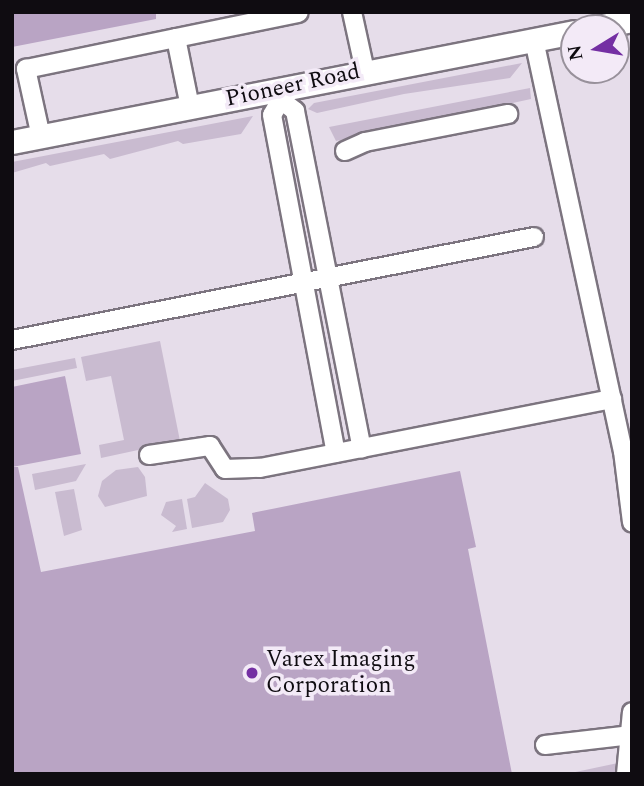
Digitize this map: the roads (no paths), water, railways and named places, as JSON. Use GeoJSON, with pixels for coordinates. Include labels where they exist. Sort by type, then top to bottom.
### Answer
{"type":"FeatureCollection","features":[{"type":"Feature","properties":{"kind":"main road","name":"Pioneer Road"},"geometry":{"type":"LineString","coordinates":[[12,142],[190,107],[277,101],[365,71],[560,35]]}},
{"type":"Feature","properties":{"kind":"street"},"geometry":{"type":"LineString","coordinates":[[352,12],[365,71]]}},
{"type":"Feature","properties":{"kind":"street"},"geometry":{"type":"LineString","coordinates":[[41,136],[19,70],[298,13]]}},
{"type":"Feature","properties":{"kind":"street"},"geometry":{"type":"LineString","coordinates":[[176,38],[190,107]]}},
{"type":"Feature","properties":{"kind":"street"},"geometry":{"type":"LineString","coordinates":[[534,40],[612,399],[632,522]]}},
{"type":"Feature","properties":{"kind":"street"},"geometry":{"type":"LineString","coordinates":[[277,101],[295,111],[362,448]]}},
{"type":"Feature","properties":{"kind":"street"},"geometry":{"type":"LineString","coordinates":[[277,101],[303,283],[336,453]]}},
{"type":"Feature","properties":{"kind":"street"},"geometry":{"type":"LineString","coordinates":[[345,151],[365,142],[508,114]]}},
{"type":"Feature","properties":{"kind":"street"},"geometry":{"type":"LineString","coordinates":[[12,340],[534,237]]}},
{"type":"Feature","properties":{"kind":"street"},"geometry":{"type":"LineString","coordinates":[[149,455],[210,446],[217,463],[233,471],[612,399]]}},
{"type":"Feature","properties":{"kind":"street"},"geometry":{"type":"LineString","coordinates":[[626,774],[632,712]]}},
{"type":"Feature","properties":{"kind":"street"},"geometry":{"type":"LineString","coordinates":[[545,745],[631,735]]}},
{"type":"Feature","properties":{"kind":"place","name":"Varex Imaging Corporation"},"geometry":{"type":"Point","coordinates":[252,673]}}]}
